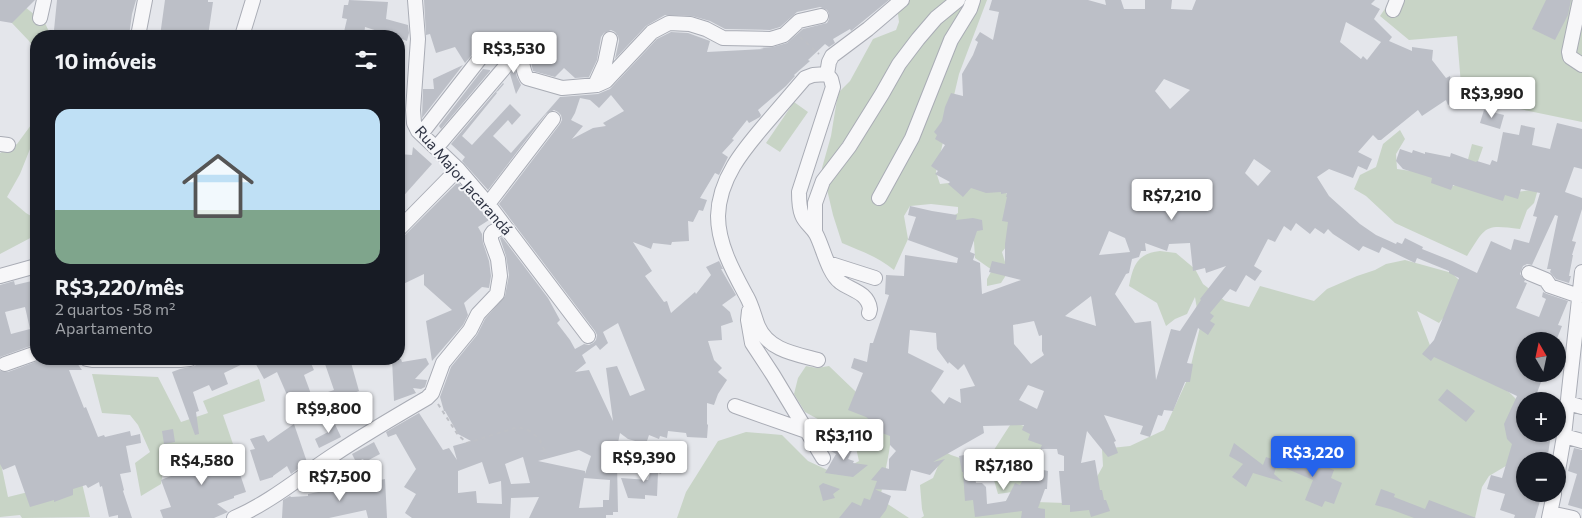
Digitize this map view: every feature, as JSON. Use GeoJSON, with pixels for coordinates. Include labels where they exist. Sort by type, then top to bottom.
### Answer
{"type":"FeatureCollection","features":[{"type":"Feature","properties":{"kind":"street"},"geometry":{"type":"LineString","coordinates":[[40,18],[44,0]]}},
{"type":"Feature","properties":{"kind":"street"},"geometry":{"type":"LineString","coordinates":[[139,30],[144,0]]}},
{"type":"Feature","properties":{"kind":"street"},"geometry":{"type":"LineString","coordinates":[[244,30],[253,0]]}},
{"type":"Feature","properties":{"kind":"street","name":"Rua Major Jacarandá"},"geometry":{"type":"LineString","coordinates":[[415,0],[418,39],[413,110],[414,123],[421,134],[458,169],[488,204],[588,336]]}},
{"type":"Feature","properties":{"kind":"street"},"geometry":{"type":"LineString","coordinates":[[815,231],[807,224],[801,214],[799,192],[833,87],[828,68],[832,56],[902,0]]}},
{"type":"Feature","properties":{"kind":"street"},"geometry":{"type":"LineString","coordinates":[[869,313],[870,309],[867,300],[854,289],[839,282],[828,263],[815,231],[815,203],[823,181],[849,146],[899,64],[936,18],[958,0]]}},
{"type":"Feature","properties":{"kind":"street"},"geometry":{"type":"LineString","coordinates":[[879,198],[912,138],[951,40],[970,9],[973,0]]}},
{"type":"Feature","properties":{"kind":"street"},"geometry":{"type":"LineString","coordinates":[[1580,0],[1568,52],[1573,60],[1582,65]]}},
{"type":"Feature","properties":{"kind":"street"},"geometry":{"type":"LineString","coordinates":[[421,134],[481,57],[507,41],[517,46],[527,78],[562,88],[595,85],[606,81],[652,32],[668,23],[690,24],[706,29],[720,37],[774,38],[782,36],[799,21],[821,16]]}},
{"type":"Feature","properties":{"kind":"street"},"geometry":{"type":"LineString","coordinates":[[595,85],[605,63],[610,39]]}},
{"type":"Feature","properties":{"kind":"street"},"geometry":{"type":"LineString","coordinates":[[436,148],[505,67]]}},
{"type":"Feature","properties":{"kind":"street"},"geometry":{"type":"LineString","coordinates":[[818,360],[791,353],[773,345],[764,336],[758,327],[750,303],[732,270],[723,244],[718,217],[721,196],[729,173],[742,152],[806,78],[828,68]]}},
{"type":"Feature","properties":{"kind":"street"},"geometry":{"type":"LineString","coordinates":[[488,204],[554,119]]}},
{"type":"Feature","properties":{"kind":"street"},"geometry":{"type":"LineString","coordinates":[[405,223],[458,169]]}},
{"type":"Feature","properties":{"kind":"street"},"geometry":{"type":"LineString","coordinates":[[234,518],[285,490],[333,455],[427,398],[432,393],[443,363],[470,330],[478,314],[497,294],[500,276],[498,259],[491,240],[493,232],[504,226]]}},
{"type":"Feature","properties":{"kind":"street"},"geometry":{"type":"LineString","coordinates":[[828,263],[875,278]]}},
{"type":"Feature","properties":{"kind":"street"},"geometry":{"type":"LineString","coordinates":[[0,276],[30,268]]}},
{"type":"Feature","properties":{"kind":"street"},"geometry":{"type":"LineString","coordinates":[[1566,420],[1578,348],[1579,296],[1582,272]]}},
{"type":"Feature","properties":{"kind":"street"},"geometry":{"type":"LineString","coordinates":[[1529,273],[1546,280],[1550,286],[1579,296]]}},
{"type":"Feature","properties":{"kind":"street"},"geometry":{"type":"LineString","coordinates":[[750,303],[748,320],[752,343],[823,458]]}},
{"type":"Feature","properties":{"kind":"street"},"geometry":{"type":"LineString","coordinates":[[5,364],[30,354]]}},
{"type":"Feature","properties":{"kind":"street"},"geometry":{"type":"LineString","coordinates":[[1568,403],[1582,407]]}},
{"type":"Feature","properties":{"kind":"street"},"geometry":{"type":"LineString","coordinates":[[735,406],[806,431]]}},
{"type":"Feature","properties":{"kind":"street"},"geometry":{"type":"LineString","coordinates":[[1566,436],[1582,440]]}},
{"type":"Feature","properties":{"kind":"street"},"geometry":{"type":"LineString","coordinates":[[1553,502],[1550,516],[1573,518]]}},
{"type":"Feature","properties":{"kind":"path"},"geometry":{"type":"LineString","coordinates":[[791,29],[828,68]]}},
{"type":"Feature","properties":{"kind":"path"},"geometry":{"type":"LineString","coordinates":[[432,393],[458,435],[467,443],[518,427],[528,430],[536,436],[540,440],[546,455]]}},
{"type":"Feature","properties":{"kind":"green space"},"geometry":{"type":"Polygon","coordinates":[[[895,0],[987,0],[959,74],[936,172],[940,184],[966,181],[1005,188],[1010,204],[1007,246],[1002,252],[1008,272],[1001,283],[987,286],[987,279],[992,270],[975,258],[974,242],[970,234],[949,227],[953,216],[958,213],[958,207],[931,204],[910,206],[904,216],[908,239],[894,270],[876,258],[842,243],[822,168],[831,136],[838,93],[850,81],[873,39],[896,30],[899,22],[898,14],[885,16],[895,0]]]}},
{"type":"Feature","properties":{"kind":"green space"},"geometry":{"type":"Polygon","coordinates":[[[1391,0],[1582,0],[1582,122],[1462,97],[1457,36],[1409,40],[1380,16],[1391,0]]]}},
{"type":"Feature","properties":{"kind":"green space"},"geometry":{"type":"Polygon","coordinates":[[[25,7],[45,23],[48,30],[30,30],[30,43],[11,22],[25,7]]]}},
{"type":"Feature","properties":{"kind":"green space"},"geometry":{"type":"Polygon","coordinates":[[[794,102],[808,112],[780,152],[766,143],[794,102]]]}},
{"type":"Feature","properties":{"kind":"green space"},"geometry":{"type":"Polygon","coordinates":[[[30,126],[30,149],[20,174],[7,197],[30,215],[30,238],[0,254],[0,153],[17,144],[30,126]]]}},
{"type":"Feature","properties":{"kind":"green space"},"geometry":{"type":"Polygon","coordinates":[[[1400,130],[1405,139],[1396,154],[1397,169],[1411,171],[1422,160],[1453,186],[1462,182],[1472,144],[1483,147],[1471,181],[1510,193],[1538,189],[1534,203],[1527,210],[1520,229],[1492,227],[1487,229],[1478,238],[1467,256],[1395,223],[1366,196],[1354,189],[1360,175],[1376,167],[1383,144],[1400,130]]]}},
{"type":"Feature","properties":{"kind":"green space"},"geometry":{"type":"Polygon","coordinates":[[[1153,252],[1176,253],[1195,269],[1203,284],[1225,301],[1249,307],[1260,286],[1314,301],[1327,289],[1386,264],[1405,260],[1452,273],[1461,282],[1456,303],[1439,323],[1417,311],[1431,348],[1473,367],[1516,399],[1516,460],[1489,476],[1482,487],[1475,518],[921,518],[924,516],[920,485],[933,478],[938,466],[926,459],[930,444],[963,459],[971,484],[989,507],[1002,507],[1012,492],[998,494],[991,470],[990,456],[1012,422],[1024,426],[1047,440],[1041,451],[1029,454],[1021,492],[1036,502],[1065,503],[1079,509],[1103,466],[1102,449],[1130,446],[1164,430],[1188,378],[1200,327],[1195,297],[1187,314],[1175,319],[1166,326],[1157,303],[1129,286],[1132,272],[1138,261],[1146,254],[1153,252]]]}},
{"type":"Feature","properties":{"kind":"green space"},"geometry":{"type":"Polygon","coordinates":[[[806,366],[817,368],[829,366],[879,414],[893,423],[880,499],[909,518],[677,518],[686,492],[718,441],[746,432],[782,435],[808,461],[836,474],[859,461],[854,439],[805,412],[794,394],[798,378],[806,366]]]}},
{"type":"Feature","properties":{"kind":"green space"},"geometry":{"type":"Polygon","coordinates":[[[92,374],[158,377],[181,422],[208,413],[203,401],[259,379],[265,401],[223,415],[234,447],[164,466],[161,484],[141,496],[135,463],[150,452],[138,425],[130,415],[102,413],[92,374]]]}},
{"type":"Feature","properties":{"kind":"green space"},"geometry":{"type":"Polygon","coordinates":[[[0,459],[8,497],[81,479],[90,517],[22,518],[20,515],[0,517],[0,459]]]}},
{"type":"Feature","properties":{"kind":"building"},"geometry":{"type":"Polygon","coordinates":[[[0,0],[35,0],[12,23],[0,21],[0,0]]]}},
{"type":"Feature","properties":{"kind":"building"},"geometry":{"type":"Polygon","coordinates":[[[57,0],[136,0],[130,30],[54,30],[57,0]]]}},
{"type":"Feature","properties":{"kind":"building"},"geometry":{"type":"Polygon","coordinates":[[[165,0],[208,0],[208,2],[213,2],[209,30],[161,30],[165,0]]]}},
{"type":"Feature","properties":{"kind":"building"},"geometry":{"type":"Polygon","coordinates":[[[349,0],[388,2],[386,19],[408,25],[407,41],[405,40],[405,30],[374,30],[365,27],[365,30],[344,30],[347,19],[342,18],[344,5],[348,5],[349,0]]]}},
{"type":"Feature","properties":{"kind":"building"},"geometry":{"type":"Polygon","coordinates":[[[424,0],[889,0],[851,31],[850,29],[833,39],[835,43],[829,47],[825,44],[794,75],[786,86],[758,110],[761,115],[760,117],[749,123],[747,120],[732,139],[734,140],[722,153],[728,157],[719,175],[715,173],[700,198],[707,200],[703,211],[699,210],[693,222],[688,221],[689,241],[672,242],[671,245],[653,243],[651,249],[633,242],[652,271],[645,276],[664,302],[667,301],[671,313],[695,292],[696,294],[711,275],[706,267],[719,261],[723,269],[721,269],[736,295],[722,305],[730,312],[733,322],[721,326],[722,340],[708,341],[714,360],[722,368],[718,372],[727,380],[718,394],[714,405],[707,403],[707,438],[687,437],[686,433],[668,431],[667,438],[660,436],[659,439],[649,435],[646,444],[628,439],[620,433],[614,463],[617,463],[618,512],[613,512],[613,515],[606,515],[606,518],[529,518],[539,497],[511,498],[510,518],[412,518],[405,513],[416,494],[404,487],[416,469],[396,434],[388,437],[386,432],[419,413],[443,450],[449,448],[457,460],[453,446],[471,441],[458,434],[444,411],[440,397],[451,367],[477,335],[485,319],[505,296],[509,275],[506,256],[500,238],[502,237],[548,298],[560,320],[557,323],[575,349],[584,344],[589,345],[593,343],[597,335],[499,204],[560,124],[562,120],[561,115],[554,110],[546,114],[488,190],[462,161],[465,157],[451,144],[503,83],[462,136],[472,145],[510,104],[521,115],[512,125],[508,120],[493,136],[511,153],[560,97],[598,94],[610,89],[657,39],[671,32],[688,33],[710,41],[707,52],[764,49],[760,48],[787,43],[803,29],[827,23],[829,14],[827,10],[820,7],[797,12],[780,27],[770,30],[725,29],[710,21],[692,16],[665,15],[646,26],[615,59],[619,41],[618,36],[611,30],[604,33],[601,37],[597,60],[589,77],[575,78],[564,68],[555,77],[533,71],[529,53],[524,42],[518,36],[506,32],[499,34],[476,50],[465,63],[455,47],[436,53],[430,34],[426,35],[424,0]],[[611,95],[599,108],[590,100],[580,98],[571,120],[583,126],[572,139],[593,128],[606,126],[603,123],[624,111],[611,95]],[[618,323],[603,332],[608,343],[600,350],[596,345],[582,355],[586,363],[575,372],[589,370],[613,421],[606,368],[617,366],[630,396],[645,390],[618,323]],[[579,450],[538,461],[585,471],[585,474],[591,456],[579,450]],[[523,457],[505,464],[511,484],[530,483],[523,457]],[[482,462],[458,471],[458,493],[476,491],[477,503],[502,504],[501,481],[489,484],[482,462]],[[584,478],[579,508],[603,507],[603,500],[609,500],[610,480],[584,478]]]}},
{"type":"Feature","properties":{"kind":"building"},"geometry":{"type":"Polygon","coordinates":[[[992,0],[1088,0],[1106,5],[1105,0],[1121,0],[1124,9],[1145,9],[1145,0],[1172,0],[1171,9],[1192,10],[1196,0],[1375,0],[1371,4],[1380,9],[1374,19],[1392,37],[1389,41],[1412,51],[1412,47],[1433,50],[1432,60],[1446,78],[1450,76],[1456,101],[1448,105],[1446,100],[1422,116],[1418,110],[1381,140],[1378,140],[1373,135],[1358,152],[1372,159],[1367,170],[1358,166],[1353,178],[1329,169],[1317,177],[1329,196],[1360,224],[1376,235],[1396,244],[1397,242],[1402,244],[1405,238],[1423,247],[1422,249],[1477,273],[1491,241],[1511,250],[1514,239],[1529,243],[1537,217],[1533,216],[1540,193],[1521,189],[1518,199],[1505,195],[1503,201],[1453,185],[1451,190],[1431,183],[1432,178],[1403,169],[1396,161],[1400,149],[1412,153],[1413,150],[1425,154],[1425,152],[1450,157],[1451,153],[1490,165],[1492,160],[1497,162],[1503,132],[1519,135],[1521,125],[1535,128],[1532,145],[1550,149],[1557,123],[1582,129],[1582,169],[1574,167],[1565,192],[1582,198],[1582,209],[1572,241],[1576,242],[1572,255],[1569,283],[1556,279],[1550,272],[1551,269],[1547,269],[1558,216],[1555,215],[1532,265],[1527,264],[1523,266],[1520,274],[1525,280],[1524,282],[1527,283],[1516,308],[1539,317],[1546,299],[1542,297],[1543,292],[1568,301],[1558,325],[1562,326],[1560,332],[1516,332],[1516,382],[1541,382],[1537,392],[1516,392],[1516,396],[1434,357],[1431,361],[1422,354],[1434,340],[1459,278],[1449,273],[1449,271],[1417,258],[1415,263],[1382,247],[1379,253],[1363,246],[1359,251],[1328,229],[1324,234],[1315,228],[1310,234],[1296,223],[1291,231],[1284,226],[1275,242],[1268,239],[1254,266],[1262,271],[1255,281],[1246,275],[1236,292],[1230,289],[1210,313],[1214,316],[1210,321],[1215,324],[1208,335],[1198,328],[1187,363],[1193,364],[1190,382],[1185,382],[1173,411],[1164,410],[1162,416],[1158,415],[1150,437],[1140,434],[1143,426],[1104,415],[1116,441],[1114,442],[1118,453],[1108,457],[1087,431],[1081,463],[1095,460],[1100,490],[1102,490],[1104,500],[1106,500],[1110,511],[1091,517],[1089,510],[1070,512],[1070,505],[1062,505],[1059,471],[1064,471],[1064,456],[1058,454],[1057,449],[1040,449],[1042,445],[1028,440],[1030,434],[1022,430],[1024,425],[983,426],[984,433],[933,462],[945,459],[930,475],[911,470],[906,491],[874,489],[877,481],[871,480],[882,467],[889,469],[889,459],[896,451],[890,445],[890,436],[871,429],[873,423],[866,417],[848,410],[863,373],[851,368],[854,358],[867,362],[870,343],[873,343],[889,295],[885,294],[886,275],[904,276],[905,255],[957,263],[958,258],[908,240],[916,217],[908,215],[910,206],[957,215],[956,220],[973,218],[982,220],[983,230],[977,231],[970,252],[975,254],[973,260],[980,263],[982,294],[1021,280],[989,272],[992,261],[1005,264],[1008,222],[1002,221],[1007,193],[986,193],[971,188],[963,197],[948,184],[950,182],[935,174],[938,171],[931,166],[945,145],[935,139],[937,135],[934,132],[942,121],[951,93],[963,96],[962,74],[978,42],[975,40],[980,32],[993,40],[999,12],[989,10],[992,0]],[[1346,22],[1340,42],[1361,59],[1363,56],[1367,60],[1381,42],[1346,22]],[[1164,79],[1155,91],[1170,109],[1190,90],[1164,79]],[[1254,159],[1245,173],[1258,186],[1271,171],[1254,159]],[[1109,231],[1099,255],[1130,252],[1125,238],[1109,231]],[[1145,243],[1146,251],[1141,251],[1139,257],[1132,259],[1129,273],[1126,274],[1115,294],[1135,323],[1151,321],[1156,380],[1171,329],[1180,331],[1200,299],[1226,266],[1206,273],[1205,268],[1193,271],[1190,243],[1169,244],[1167,251],[1145,243]],[[1091,296],[1065,316],[1096,326],[1091,296]],[[1034,321],[1013,325],[1014,344],[1031,364],[1044,355],[1042,351],[1042,335],[1039,336],[1034,321]],[[910,330],[908,353],[944,371],[931,391],[944,404],[949,397],[961,403],[960,389],[975,386],[964,364],[958,370],[949,362],[948,364],[937,349],[936,333],[910,330]],[[1028,385],[1019,400],[1037,409],[1044,391],[1028,385]]]}},
{"type":"Feature","properties":{"kind":"building"},"geometry":{"type":"Polygon","coordinates":[[[1546,0],[1571,0],[1568,15],[1555,40],[1532,29],[1546,0]]]}},
{"type":"Feature","properties":{"kind":"building"},"geometry":{"type":"Polygon","coordinates":[[[508,51],[521,85],[516,94],[510,74],[513,65],[504,53],[508,51]]]}},
{"type":"Feature","properties":{"kind":"building"},"geometry":{"type":"Polygon","coordinates":[[[463,65],[422,118],[423,89],[434,89],[433,79],[463,65]]]}},
{"type":"Feature","properties":{"kind":"building"},"geometry":{"type":"Polygon","coordinates":[[[483,69],[490,71],[441,129],[439,126],[483,69]]]}},
{"type":"Feature","properties":{"kind":"building"},"geometry":{"type":"Polygon","coordinates":[[[1484,110],[1504,115],[1500,129],[1480,123],[1484,110]]]}},
{"type":"Feature","properties":{"kind":"building"},"geometry":{"type":"Polygon","coordinates":[[[413,147],[432,164],[405,194],[405,154],[412,155],[413,147]]]}},
{"type":"Feature","properties":{"kind":"building"},"geometry":{"type":"Polygon","coordinates":[[[458,182],[489,220],[478,227],[482,234],[489,261],[491,276],[489,288],[482,287],[464,303],[468,315],[463,325],[432,361],[426,321],[452,310],[424,285],[424,274],[405,283],[405,235],[458,182]]]}},
{"type":"Feature","properties":{"kind":"building"},"geometry":{"type":"Polygon","coordinates":[[[14,281],[15,285],[30,281],[30,329],[30,346],[0,357],[0,285],[14,281]],[[25,307],[5,312],[11,334],[30,329],[25,307]]]}},
{"type":"Feature","properties":{"kind":"building"},"geometry":{"type":"Polygon","coordinates":[[[426,358],[429,364],[415,379],[427,380],[425,387],[421,389],[413,388],[416,393],[394,401],[392,365],[405,365],[405,362],[426,358]]]}},
{"type":"Feature","properties":{"kind":"building"},"geometry":{"type":"Polygon","coordinates":[[[30,364],[78,365],[82,370],[69,370],[98,437],[130,431],[131,436],[140,434],[141,443],[126,446],[131,472],[120,474],[123,491],[132,518],[118,518],[118,515],[109,517],[102,486],[100,487],[99,482],[88,488],[86,485],[73,489],[73,495],[54,502],[54,500],[30,507],[15,465],[3,470],[0,464],[0,371],[8,372],[30,364]]]}},
{"type":"Feature","properties":{"kind":"building"},"geometry":{"type":"Polygon","coordinates":[[[241,365],[224,373],[228,384],[212,391],[209,385],[193,392],[199,411],[196,412],[199,434],[195,435],[172,372],[195,366],[241,365]]]}},
{"type":"Feature","properties":{"kind":"building"},"geometry":{"type":"Polygon","coordinates":[[[256,365],[312,365],[314,370],[304,375],[311,394],[291,404],[277,372],[264,379],[256,365]]]}},
{"type":"Feature","properties":{"kind":"building"},"geometry":{"type":"Polygon","coordinates":[[[325,365],[352,365],[359,391],[330,402],[328,392],[334,390],[325,365]]]}},
{"type":"Feature","properties":{"kind":"building"},"geometry":{"type":"Polygon","coordinates":[[[1447,389],[1475,411],[1466,422],[1438,400],[1447,389]]]}},
{"type":"Feature","properties":{"kind":"building"},"geometry":{"type":"Polygon","coordinates":[[[1516,398],[1516,442],[1550,442],[1548,452],[1516,452],[1516,502],[1540,502],[1535,518],[1514,518],[1515,515],[1500,510],[1505,494],[1487,489],[1491,475],[1502,478],[1512,444],[1507,439],[1504,424],[1516,398]]]}},
{"type":"Feature","properties":{"kind":"building"},"geometry":{"type":"Polygon","coordinates":[[[363,404],[369,420],[357,424],[351,409],[363,404]]]}},
{"type":"Feature","properties":{"kind":"building"},"geometry":{"type":"Polygon","coordinates":[[[332,418],[341,437],[319,448],[315,439],[328,432],[323,423],[332,418]]]}},
{"type":"Feature","properties":{"kind":"building"},"geometry":{"type":"Polygon","coordinates":[[[294,424],[307,462],[291,474],[287,466],[273,477],[260,481],[250,450],[255,449],[250,439],[264,435],[268,442],[294,424]]]}},
{"type":"Feature","properties":{"kind":"building"},"geometry":{"type":"Polygon","coordinates":[[[173,429],[175,442],[164,444],[162,431],[173,429]]]}},
{"type":"Feature","properties":{"kind":"building"},"geometry":{"type":"Polygon","coordinates":[[[841,438],[854,446],[848,459],[854,461],[853,463],[868,465],[853,477],[825,473],[836,454],[831,451],[841,438]]]}},
{"type":"Feature","properties":{"kind":"building"},"geometry":{"type":"Polygon","coordinates":[[[374,442],[380,454],[365,462],[363,459],[356,462],[352,454],[374,442]]]}},
{"type":"Feature","properties":{"kind":"building"},"geometry":{"type":"Polygon","coordinates":[[[1234,443],[1263,465],[1266,457],[1278,461],[1274,474],[1283,482],[1253,473],[1246,487],[1232,477],[1243,464],[1229,456],[1234,443]]]}},
{"type":"Feature","properties":{"kind":"building"},"geometry":{"type":"Polygon","coordinates":[[[220,446],[223,459],[234,456],[246,492],[217,504],[228,512],[214,518],[163,518],[160,510],[171,507],[161,480],[176,474],[173,464],[195,456],[194,453],[220,446]]]}},
{"type":"Feature","properties":{"kind":"building"},"geometry":{"type":"Polygon","coordinates":[[[1574,448],[1582,450],[1582,509],[1568,505],[1577,474],[1568,471],[1574,448]]]}},
{"type":"Feature","properties":{"kind":"building"},"geometry":{"type":"Polygon","coordinates":[[[1285,449],[1334,470],[1331,478],[1342,483],[1334,504],[1325,501],[1322,507],[1305,500],[1313,480],[1278,465],[1285,449]]]}},
{"type":"Feature","properties":{"kind":"building"},"geometry":{"type":"Polygon","coordinates":[[[986,451],[988,463],[973,466],[976,483],[982,483],[986,487],[987,504],[1006,501],[1015,483],[1020,485],[1024,478],[1029,480],[1034,468],[1048,471],[1047,489],[1045,489],[1038,508],[1045,509],[1045,518],[1021,518],[1022,511],[975,517],[973,500],[965,501],[963,472],[959,456],[986,451]]]}},
{"type":"Feature","properties":{"kind":"building"},"geometry":{"type":"Polygon","coordinates":[[[656,455],[659,456],[658,461],[665,463],[661,474],[658,473],[657,496],[645,495],[645,499],[628,498],[621,478],[648,480],[656,455]]]}},
{"type":"Feature","properties":{"kind":"building"},"geometry":{"type":"Polygon","coordinates":[[[385,479],[387,518],[368,518],[366,510],[329,518],[282,518],[283,500],[290,496],[308,496],[308,494],[385,479]]]}},
{"type":"Feature","properties":{"kind":"building"},"geometry":{"type":"Polygon","coordinates":[[[823,483],[840,489],[833,494],[835,498],[823,501],[819,486],[823,483]]]}},
{"type":"Feature","properties":{"kind":"building"},"geometry":{"type":"Polygon","coordinates":[[[874,489],[891,496],[886,510],[880,518],[839,518],[852,502],[861,506],[864,498],[870,500],[874,489]]]}},
{"type":"Feature","properties":{"kind":"building"},"geometry":{"type":"Polygon","coordinates":[[[1381,489],[1395,494],[1394,497],[1425,509],[1429,500],[1476,518],[1414,518],[1375,505],[1381,489]]]}}]}
